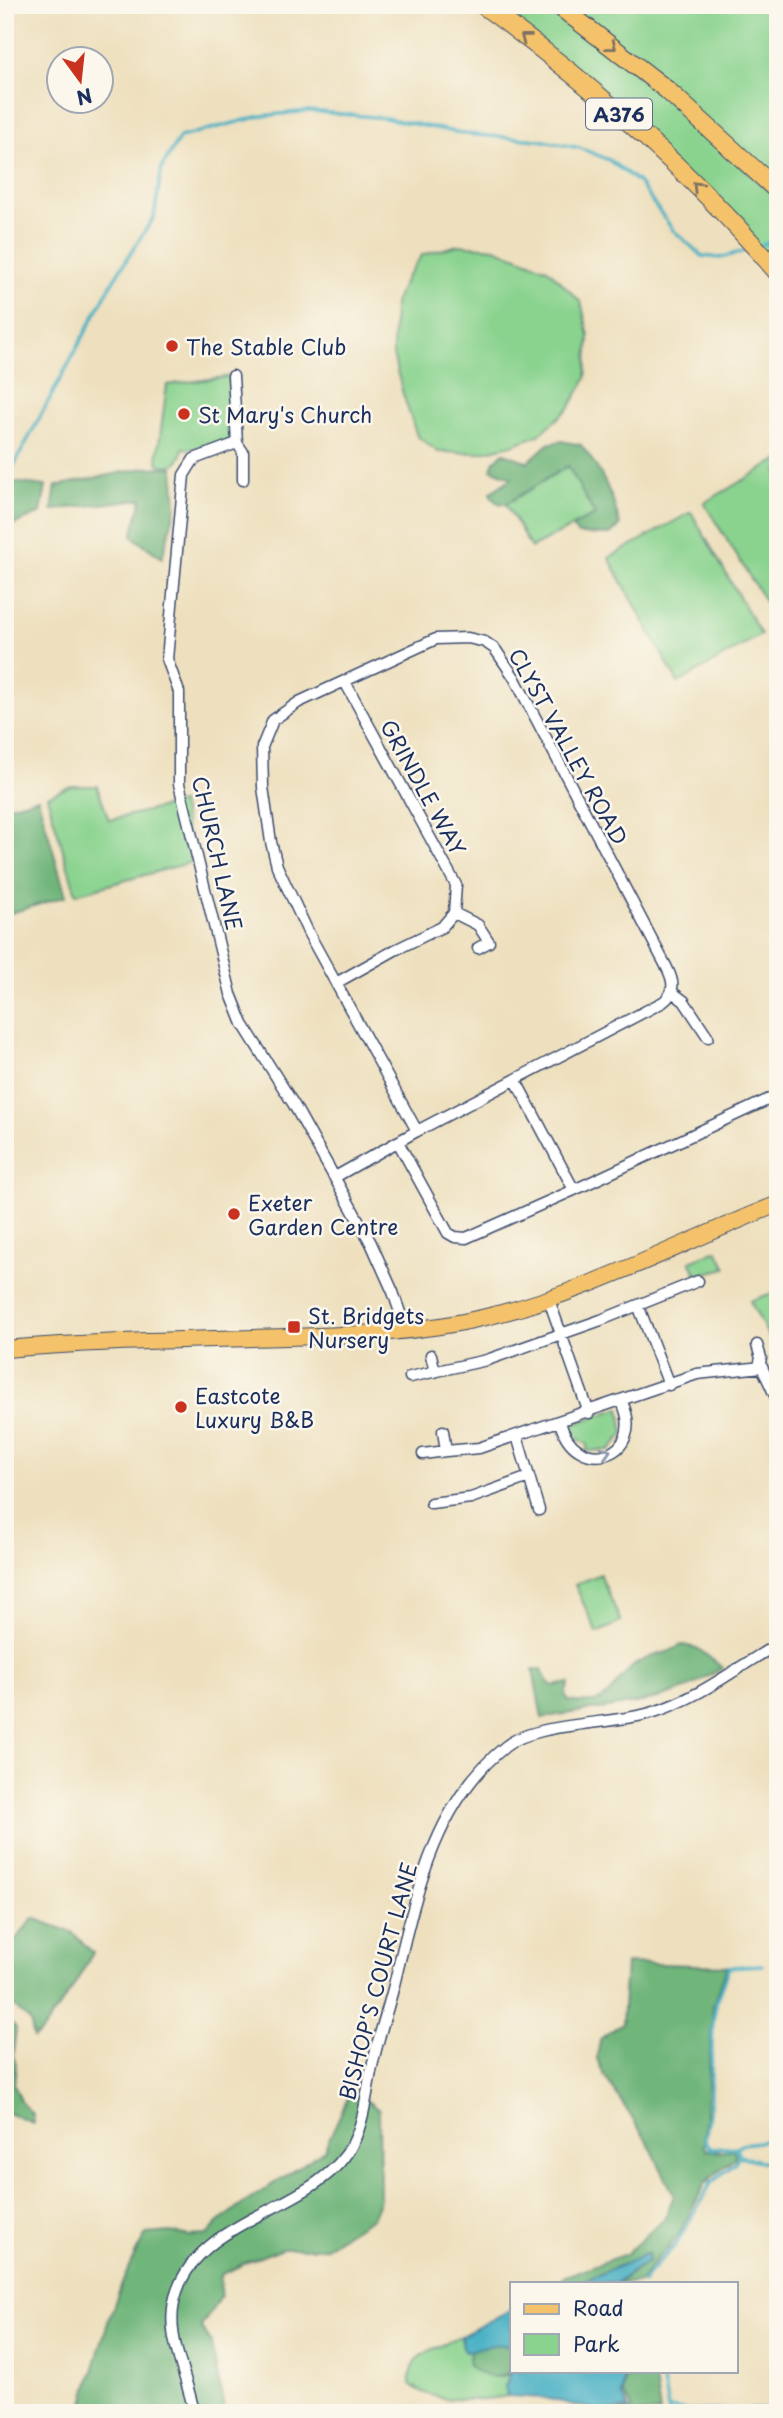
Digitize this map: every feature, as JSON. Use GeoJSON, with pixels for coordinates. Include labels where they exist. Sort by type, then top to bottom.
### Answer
{"type":"FeatureCollection","features":[{"type":"Feature","properties":{"kind":"highway","name":"A376"},"geometry":{"type":"LineString","coordinates":[[483,5],[570,72],[629,122],[702,191],[778,273]]}},
{"type":"Feature","properties":{"kind":"highway","name":"A376"},"geometry":{"type":"LineString","coordinates":[[558,5],[667,90],[778,191]]}},
{"type":"Feature","properties":{"kind":"main road"},"geometry":{"type":"LineString","coordinates":[[5,1349],[110,1342],[337,1335],[444,1326],[486,1318],[549,1300],[778,1204]]}},
{"type":"Feature","properties":{"kind":"street"},"geometry":{"type":"LineString","coordinates":[[233,376],[238,438],[236,443],[243,452],[243,480]]}},
{"type":"Feature","properties":{"kind":"street","name":"CHURCH LANE"},"geometry":{"type":"LineString","coordinates":[[236,443],[194,459],[184,475],[167,659],[179,692],[179,784],[231,994],[243,1024],[295,1105],[371,1243],[393,1292],[406,1330]]}},
{"type":"Feature","properties":{"kind":"street","name":"CLYST VALLEY ROAD"},"geometry":{"type":"LineString","coordinates":[[417,1131],[309,934],[278,866],[271,842],[262,786],[261,758],[262,747],[273,720],[299,702],[436,639],[468,638],[485,642],[495,649],[514,677],[667,966],[673,985],[672,992],[684,1001],[708,1037]]}},
{"type":"Feature","properties":{"kind":"street","name":"GRINDLE WAY"},"geometry":{"type":"LineString","coordinates":[[345,682],[456,885],[454,913]]}},
{"type":"Feature","properties":{"kind":"street"},"geometry":{"type":"LineString","coordinates":[[337,983],[442,927],[454,913],[478,925],[493,940],[478,948]]}},
{"type":"Feature","properties":{"kind":"street"},"geometry":{"type":"LineString","coordinates":[[335,1177],[663,1002],[672,992]]}},
{"type":"Feature","properties":{"kind":"street"},"geometry":{"type":"LineString","coordinates":[[516,1080],[574,1191]]}},
{"type":"Feature","properties":{"kind":"street"},"geometry":{"type":"LineString","coordinates":[[398,1142],[448,1233],[466,1238],[574,1191],[778,1095]]}},
{"type":"Feature","properties":{"kind":"street"},"geometry":{"type":"LineString","coordinates":[[410,1377],[487,1360],[601,1320],[698,1281]]}},
{"type":"Feature","properties":{"kind":"street"},"geometry":{"type":"LineString","coordinates":[[549,1300],[589,1413]]}},
{"type":"Feature","properties":{"kind":"street"},"geometry":{"type":"LineString","coordinates":[[638,1306],[669,1385]]}},
{"type":"Feature","properties":{"kind":"street"},"geometry":{"type":"LineString","coordinates":[[757,1345],[761,1358],[759,1366]]}},
{"type":"Feature","properties":{"kind":"street"},"geometry":{"type":"LineString","coordinates":[[431,1355],[435,1372]]}},
{"type":"Feature","properties":{"kind":"street"},"geometry":{"type":"LineString","coordinates":[[423,1454],[480,1448],[622,1402],[697,1374],[759,1366],[764,1368],[778,1402]]}},
{"type":"Feature","properties":{"kind":"street"},"geometry":{"type":"LineString","coordinates":[[560,1422],[566,1438],[579,1452],[592,1456],[608,1454],[619,1447],[628,1432],[628,1416],[622,1402]]}},
{"type":"Feature","properties":{"kind":"street"},"geometry":{"type":"LineString","coordinates":[[443,1431],[446,1451]]}},
{"type":"Feature","properties":{"kind":"street"},"geometry":{"type":"LineString","coordinates":[[517,1436],[539,1510]]}},
{"type":"Feature","properties":{"kind":"street"},"geometry":{"type":"LineString","coordinates":[[431,1503],[471,1497],[528,1478]]}},
{"type":"Feature","properties":{"kind":"street","name":"BISHOP'S COURT LANE"},"geometry":{"type":"LineString","coordinates":[[194,2413],[171,2324],[177,2290],[196,2259],[211,2243],[307,2188],[348,2153],[358,2134],[374,2057],[428,1860],[451,1811],[473,1779],[506,1745],[521,1737],[541,1731],[636,1717],[669,1706],[701,1693],[778,1644]]}},
{"type":"Feature","properties":{"kind":"green space"},"geometry":{"type":"Polygon","coordinates":[[[492,5],[549,5],[631,67],[778,199],[778,266],[492,5]]]}},
{"type":"Feature","properties":{"kind":"green space"},"geometry":{"type":"Polygon","coordinates":[[[568,5],[778,5],[778,183],[568,5]]]}},
{"type":"Feature","properties":{"kind":"green space"},"geometry":{"type":"Polygon","coordinates":[[[458,245],[495,248],[548,269],[581,302],[589,336],[586,379],[569,408],[539,435],[478,453],[438,452],[417,436],[393,355],[394,303],[407,276],[422,255],[458,245]]]}},
{"type":"Feature","properties":{"kind":"green space"},"geometry":{"type":"Polygon","coordinates":[[[233,376],[235,441],[201,450],[183,448],[181,457],[173,465],[159,464],[157,459],[167,385],[233,376]]]}},
{"type":"Feature","properties":{"kind":"green space"},"geometry":{"type":"Polygon","coordinates":[[[561,441],[581,445],[605,483],[620,526],[609,535],[578,534],[573,529],[574,525],[595,515],[568,466],[506,504],[498,503],[491,496],[490,493],[512,478],[491,469],[494,461],[504,453],[528,462],[548,444],[561,441]]]}},
{"type":"Feature","properties":{"kind":"green space"},"geometry":{"type":"Polygon","coordinates":[[[778,460],[778,622],[704,503],[778,460]]]}},
{"type":"Feature","properties":{"kind":"green space"},"geometry":{"type":"Polygon","coordinates":[[[568,465],[595,515],[531,548],[506,504],[568,465]]]}},
{"type":"Feature","properties":{"kind":"green space"},"geometry":{"type":"Polygon","coordinates":[[[173,467],[176,507],[162,558],[132,536],[142,499],[52,510],[56,486],[143,468],[173,467]]]}},
{"type":"Feature","properties":{"kind":"green space"},"geometry":{"type":"Polygon","coordinates":[[[5,481],[46,486],[41,513],[5,528],[5,481]]]}},
{"type":"Feature","properties":{"kind":"green space"},"geometry":{"type":"Polygon","coordinates":[[[691,512],[761,635],[678,683],[609,558],[691,512]]]}},
{"type":"Feature","properties":{"kind":"green space"},"geometry":{"type":"Polygon","coordinates":[[[71,786],[97,786],[109,820],[181,803],[192,862],[76,894],[47,796],[71,786]]]}},
{"type":"Feature","properties":{"kind":"green space"},"geometry":{"type":"Polygon","coordinates":[[[38,798],[66,896],[5,915],[5,807],[38,798]]]}},
{"type":"Feature","properties":{"kind":"green space"},"geometry":{"type":"Polygon","coordinates":[[[717,1250],[726,1268],[697,1275],[690,1261],[717,1250]]]}},
{"type":"Feature","properties":{"kind":"green space"},"geometry":{"type":"Polygon","coordinates":[[[778,1291],[778,1354],[750,1301],[778,1291]]]}},
{"type":"Feature","properties":{"kind":"green space"},"geometry":{"type":"Polygon","coordinates":[[[620,1408],[624,1434],[609,1450],[586,1451],[588,1445],[568,1432],[568,1426],[620,1408]]]}},
{"type":"Feature","properties":{"kind":"green space"},"geometry":{"type":"Polygon","coordinates":[[[600,1574],[621,1622],[597,1633],[575,1585],[600,1574]]]}},
{"type":"Feature","properties":{"kind":"green space"},"geometry":{"type":"Polygon","coordinates":[[[682,1645],[697,1648],[723,1668],[690,1687],[650,1700],[542,1718],[533,1670],[542,1669],[547,1681],[553,1686],[569,1683],[565,1695],[569,1701],[595,1702],[609,1693],[636,1664],[682,1645]]]}},
{"type":"Feature","properties":{"kind":"green space"},"geometry":{"type":"Polygon","coordinates":[[[33,1918],[72,1932],[93,1953],[72,1989],[34,2038],[30,2021],[5,1998],[5,1954],[33,1918]]]}},
{"type":"Feature","properties":{"kind":"green space"},"geometry":{"type":"Polygon","coordinates":[[[626,1963],[727,1966],[713,2005],[704,2146],[707,2150],[722,2152],[734,2149],[735,2158],[706,2182],[678,2236],[649,2268],[642,2282],[619,2282],[649,2260],[648,2253],[581,2282],[559,2282],[565,2276],[626,2254],[665,2218],[674,2195],[649,2144],[604,2075],[597,2059],[600,2039],[622,2023],[626,1963]]]}},
{"type":"Feature","properties":{"kind":"green space"},"geometry":{"type":"Polygon","coordinates":[[[5,2016],[16,2028],[14,2085],[22,2103],[32,2114],[33,2123],[5,2112],[5,2016]]]}},
{"type":"Feature","properties":{"kind":"green space"},"geometry":{"type":"Polygon","coordinates":[[[352,2089],[379,2110],[380,2199],[372,2218],[324,2248],[283,2248],[221,2275],[220,2297],[201,2327],[211,2343],[225,2413],[83,2413],[109,2318],[125,2275],[146,2234],[170,2232],[190,2236],[207,2235],[240,2206],[324,2150],[352,2089]]]}},
{"type":"Feature","properties":{"kind":"green space"},"geometry":{"type":"Polygon","coordinates":[[[461,2336],[463,2348],[466,2352],[471,2351],[469,2357],[499,2377],[509,2374],[505,2387],[508,2396],[471,2400],[444,2398],[431,2395],[410,2384],[410,2373],[419,2358],[461,2336]]]}},
{"type":"Feature","properties":{"kind":"green space"},"geometry":{"type":"Polygon","coordinates":[[[494,2343],[509,2345],[510,2371],[494,2377],[477,2372],[468,2363],[471,2351],[478,2346],[494,2343]]]}},
{"type":"Feature","properties":{"kind":"green space"},"geometry":{"type":"Polygon","coordinates":[[[626,2372],[654,2372],[660,2413],[616,2413],[633,2409],[623,2393],[626,2372]]]}},
{"type":"Feature","properties":{"kind":"water"},"geometry":{"type":"Polygon","coordinates":[[[647,2254],[648,2260],[617,2282],[582,2282],[647,2254]]]}},
{"type":"Feature","properties":{"kind":"water"},"geometry":{"type":"Polygon","coordinates":[[[510,2310],[510,2346],[487,2346],[466,2352],[461,2336],[510,2310]]]}},
{"type":"Feature","properties":{"kind":"water"},"geometry":{"type":"Polygon","coordinates":[[[511,2372],[625,2372],[622,2395],[629,2409],[601,2411],[545,2398],[508,2396],[505,2387],[511,2372]]]}},
{"type":"Feature","properties":{"kind":"waterway"},"geometry":{"type":"LineString","coordinates":[[5,482],[113,281],[154,217],[162,167],[180,137],[261,116],[309,111],[385,118],[465,134],[539,140],[580,148],[609,160],[638,182],[673,230],[702,256],[720,258],[748,250]]}},
{"type":"Feature","properties":{"kind":"waterway"},"geometry":{"type":"LineString","coordinates":[[762,245],[778,238]]}},
{"type":"Feature","properties":{"kind":"waterway"},"geometry":{"type":"LineString","coordinates":[[737,2147],[711,2149],[705,2141],[710,2106],[713,2021],[717,1999],[729,1967],[762,1965]]}},
{"type":"Feature","properties":{"kind":"waterway"},"geometry":{"type":"LineString","coordinates":[[644,2282],[649,2273],[677,2243],[711,2183],[735,2163],[739,2156],[737,2147],[759,2142],[778,2133]]}},
{"type":"Feature","properties":{"kind":"waterway"},"geometry":{"type":"LineString","coordinates":[[739,2156],[778,2165]]}},
{"type":"Feature","properties":{"kind":"waterway"},"geometry":{"type":"LineString","coordinates":[[661,2372],[669,2413]]}},
{"type":"Feature","properties":{"kind":"waterway"},"geometry":{"type":"LineString","coordinates":[[668,2408],[688,2411],[778,2409]]}},
{"type":"Feature","properties":{"kind":"place","name":"The Stable Club"},"geometry":{"type":"Point","coordinates":[172,346]}},
{"type":"Feature","properties":{"kind":"place","name":"St Mary's Church"},"geometry":{"type":"Point","coordinates":[184,414]}},
{"type":"Feature","properties":{"kind":"place","name":"Exeter Garden Centre"},"geometry":{"type":"Point","coordinates":[234,1214]}},
{"type":"Feature","properties":{"kind":"place","name":"St. Bridgets Nursery"},"geometry":{"type":"Point","coordinates":[294,1327]}},
{"type":"Feature","properties":{"kind":"place","name":"Eastcote Luxury B&B"},"geometry":{"type":"Point","coordinates":[181,1407]}}]}
